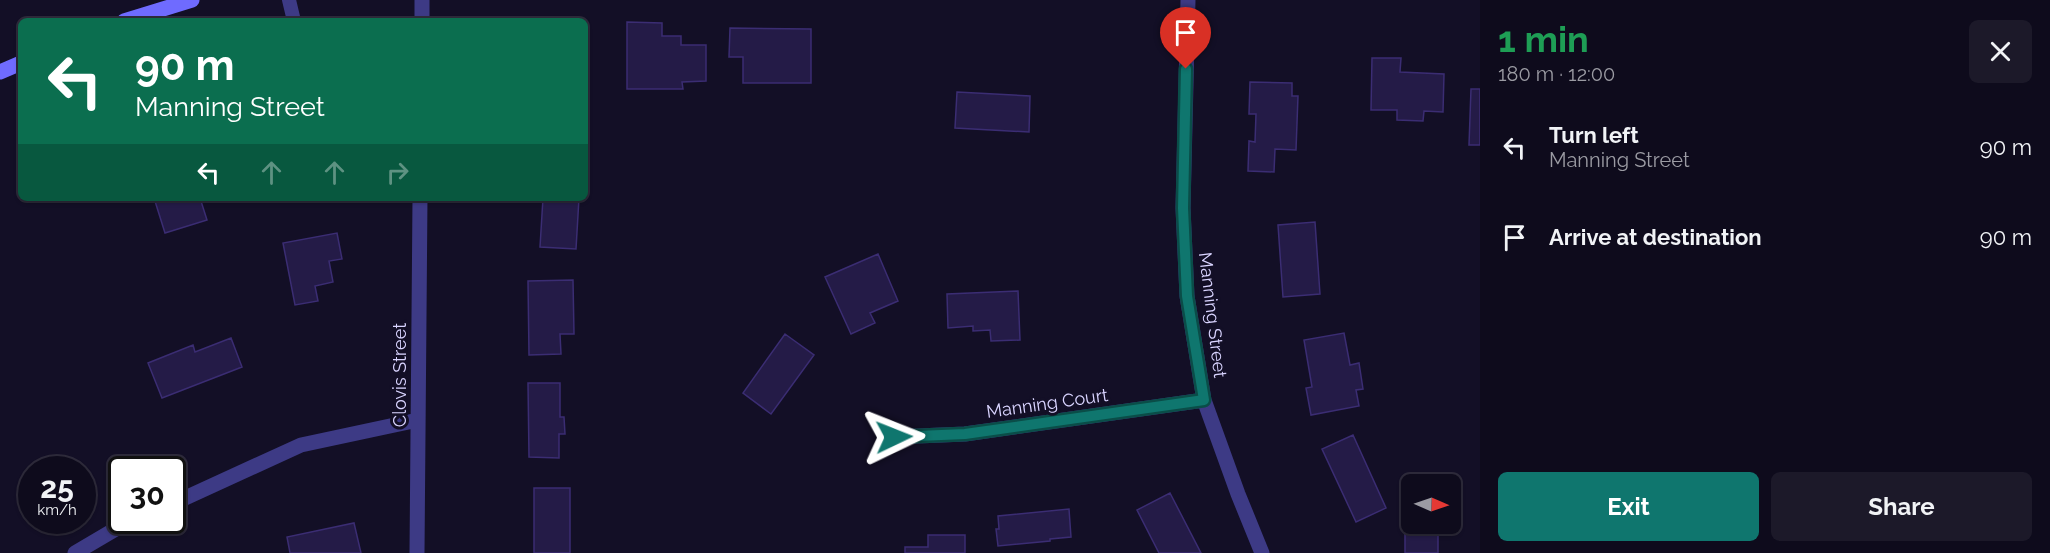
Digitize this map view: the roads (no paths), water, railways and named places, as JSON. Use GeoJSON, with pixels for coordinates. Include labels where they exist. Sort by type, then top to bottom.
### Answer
{"type":"FeatureCollection","features":[{"type":"Feature","properties":{"kind":"main road"},"geometry":{"type":"LineString","coordinates":[[134,18],[192,0]]}},
{"type":"Feature","properties":{"kind":"main road"},"geometry":{"type":"LineString","coordinates":[[0,72],[18,64]]}},
{"type":"Feature","properties":{"kind":"street"},"geometry":{"type":"LineString","coordinates":[[422,0],[422,18]]}},
{"type":"Feature","properties":{"kind":"street","name":"Manning Street"},"geometry":{"type":"LineString","coordinates":[[1188,0],[1183,219],[1187,296],[1204,400],[1262,553]]}},
{"type":"Feature","properties":{"kind":"street","name":"Clovis Street"},"geometry":{"type":"LineString","coordinates":[[417,553],[420,201]]}},
{"type":"Feature","properties":{"kind":"street","name":"Manning Court"},"geometry":{"type":"LineString","coordinates":[[894,437],[965,434],[1204,400]]}},
{"type":"Feature","properties":{"kind":"street"},"geometry":{"type":"LineString","coordinates":[[186,498],[301,445],[418,420]]}},
{"type":"Feature","properties":{"kind":"street"},"geometry":{"type":"LineString","coordinates":[[75,553],[108,534]]}},
{"type":"Feature","properties":{"kind":"lane"},"geometry":{"type":"LineString","coordinates":[[289,0],[293,18]]}}]}
